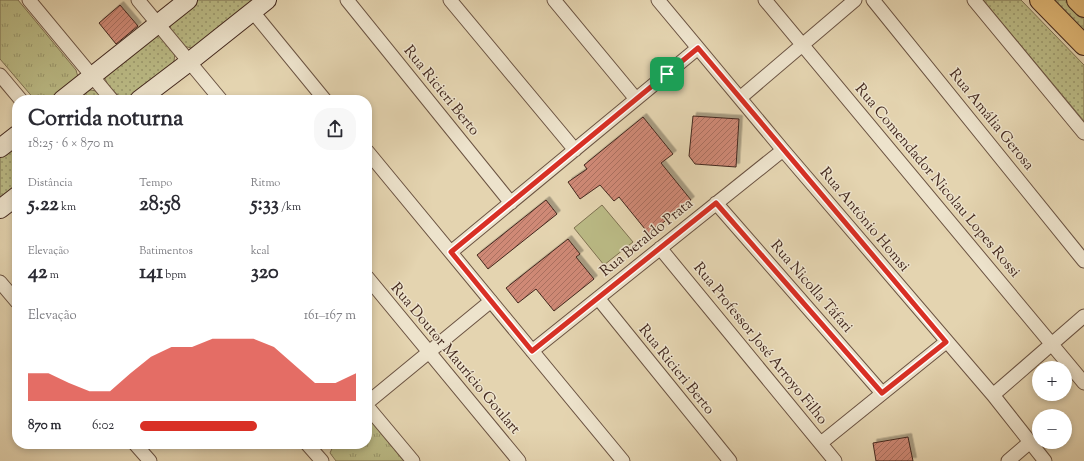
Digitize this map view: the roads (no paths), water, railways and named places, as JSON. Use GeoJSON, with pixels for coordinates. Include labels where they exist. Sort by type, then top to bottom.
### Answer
{"type":"FeatureCollection","features":[{"type":"Feature","properties":{"kind":"main road"},"geometry":{"type":"LineString","coordinates":[[1040,0],[1084,45]]}},
{"type":"Feature","properties":{"kind":"main road"},"geometry":{"type":"LineString","coordinates":[[1077,0],[1084,7]]}},
{"type":"Feature","properties":{"kind":"street"},"geometry":{"type":"LineString","coordinates":[[29,0],[108,95]]}},
{"type":"Feature","properties":{"kind":"street"},"geometry":{"type":"LineString","coordinates":[[138,0],[217,95]]}},
{"type":"Feature","properties":{"kind":"street"},"geometry":{"type":"LineString","coordinates":[[68,95],[188,0]]}},
{"type":"Feature","properties":{"kind":"street"},"geometry":{"type":"LineString","coordinates":[[146,95],[267,0]]}},
{"type":"Feature","properties":{"kind":"street","name":"Rua Ricieri Berto"},"geometry":{"type":"LineString","coordinates":[[347,0],[511,202]]}},
{"type":"Feature","properties":{"kind":"street"},"geometry":{"type":"LineString","coordinates":[[450,0],[574,150]]}},
{"type":"Feature","properties":{"kind":"street"},"geometry":{"type":"LineString","coordinates":[[554,0],[636,99]]}},
{"type":"Feature","properties":{"kind":"street","name":"Rua Antônio Homsi"},"geometry":{"type":"LineString","coordinates":[[658,0],[783,150],[993,395],[1045,461]]}},
{"type":"Feature","properties":{"kind":"street","name":"Rua Comendador Nicolau Lopes Rossi"},"geometry":{"type":"LineString","coordinates":[[765,0],[1084,383]]}},
{"type":"Feature","properties":{"kind":"street"},"geometry":{"type":"LineString","coordinates":[[740,98],[855,0]]}},
{"type":"Feature","properties":{"kind":"street","name":"Rua Amália Gerosa"},"geometry":{"type":"LineString","coordinates":[[873,0],[1084,261]]}},
{"type":"Feature","properties":{"kind":"street"},"geometry":{"type":"LineString","coordinates":[[974,0],[1084,133]]}},
{"type":"Feature","properties":{"kind":"street"},"geometry":{"type":"LineString","coordinates":[[253,12],[321,95]]}},
{"type":"Feature","properties":{"kind":"street"},"geometry":{"type":"LineString","coordinates":[[451,252],[698,48]]}},
{"type":"Feature","properties":{"kind":"street"},"geometry":{"type":"LineString","coordinates":[[0,75],[17,95]]}},
{"type":"Feature","properties":{"kind":"street"},"geometry":{"type":"LineString","coordinates":[[0,148],[12,139]]}},
{"type":"Feature","properties":{"kind":"street","name":"Rua Beraldo Prata"},"geometry":{"type":"LineString","coordinates":[[532,351],[783,150]]}},
{"type":"Feature","properties":{"kind":"street"},"geometry":{"type":"LineString","coordinates":[[372,157],[622,461]]}},
{"type":"Feature","properties":{"kind":"street"},"geometry":{"type":"LineString","coordinates":[[0,209],[12,200]]}},
{"type":"Feature","properties":{"kind":"street","name":"Rua Nicolla Táfari"},"geometry":{"type":"LineString","coordinates":[[716,203],[882,393]]}},
{"type":"Feature","properties":{"kind":"street","name":"Rua Professor José Arroyo Filho"},"geometry":{"type":"LineString","coordinates":[[660,248],[835,461]]}},
{"type":"Feature","properties":{"kind":"street"},"geometry":{"type":"LineString","coordinates":[[0,282],[12,296]]}},
{"type":"Feature","properties":{"kind":"street","name":"Rua Doutor Maurício Goulart"},"geometry":{"type":"LineString","coordinates":[[372,283],[519,461]]}},
{"type":"Feature","properties":{"kind":"street","name":"Rua Ricieri Berto"},"geometry":{"type":"LineString","coordinates":[[598,298],[730,461]]}},
{"type":"Feature","properties":{"kind":"street"},"geometry":{"type":"LineString","coordinates":[[372,399],[430,353],[491,301]]}},
{"type":"Feature","properties":{"kind":"street"},"geometry":{"type":"LineString","coordinates":[[993,395],[1084,316]]}},
{"type":"Feature","properties":{"kind":"street"},"geometry":{"type":"LineString","coordinates":[[820,444],[946,342]]}},
{"type":"Feature","properties":{"kind":"street"},"geometry":{"type":"LineString","coordinates":[[372,412],[413,461]]}},
{"type":"Feature","properties":{"kind":"street"},"geometry":{"type":"LineString","coordinates":[[1008,461],[1030,442]]}},
{"type":"Feature","properties":{"kind":"street"},"geometry":{"type":"LineString","coordinates":[[139,449],[150,461]]}}]}
